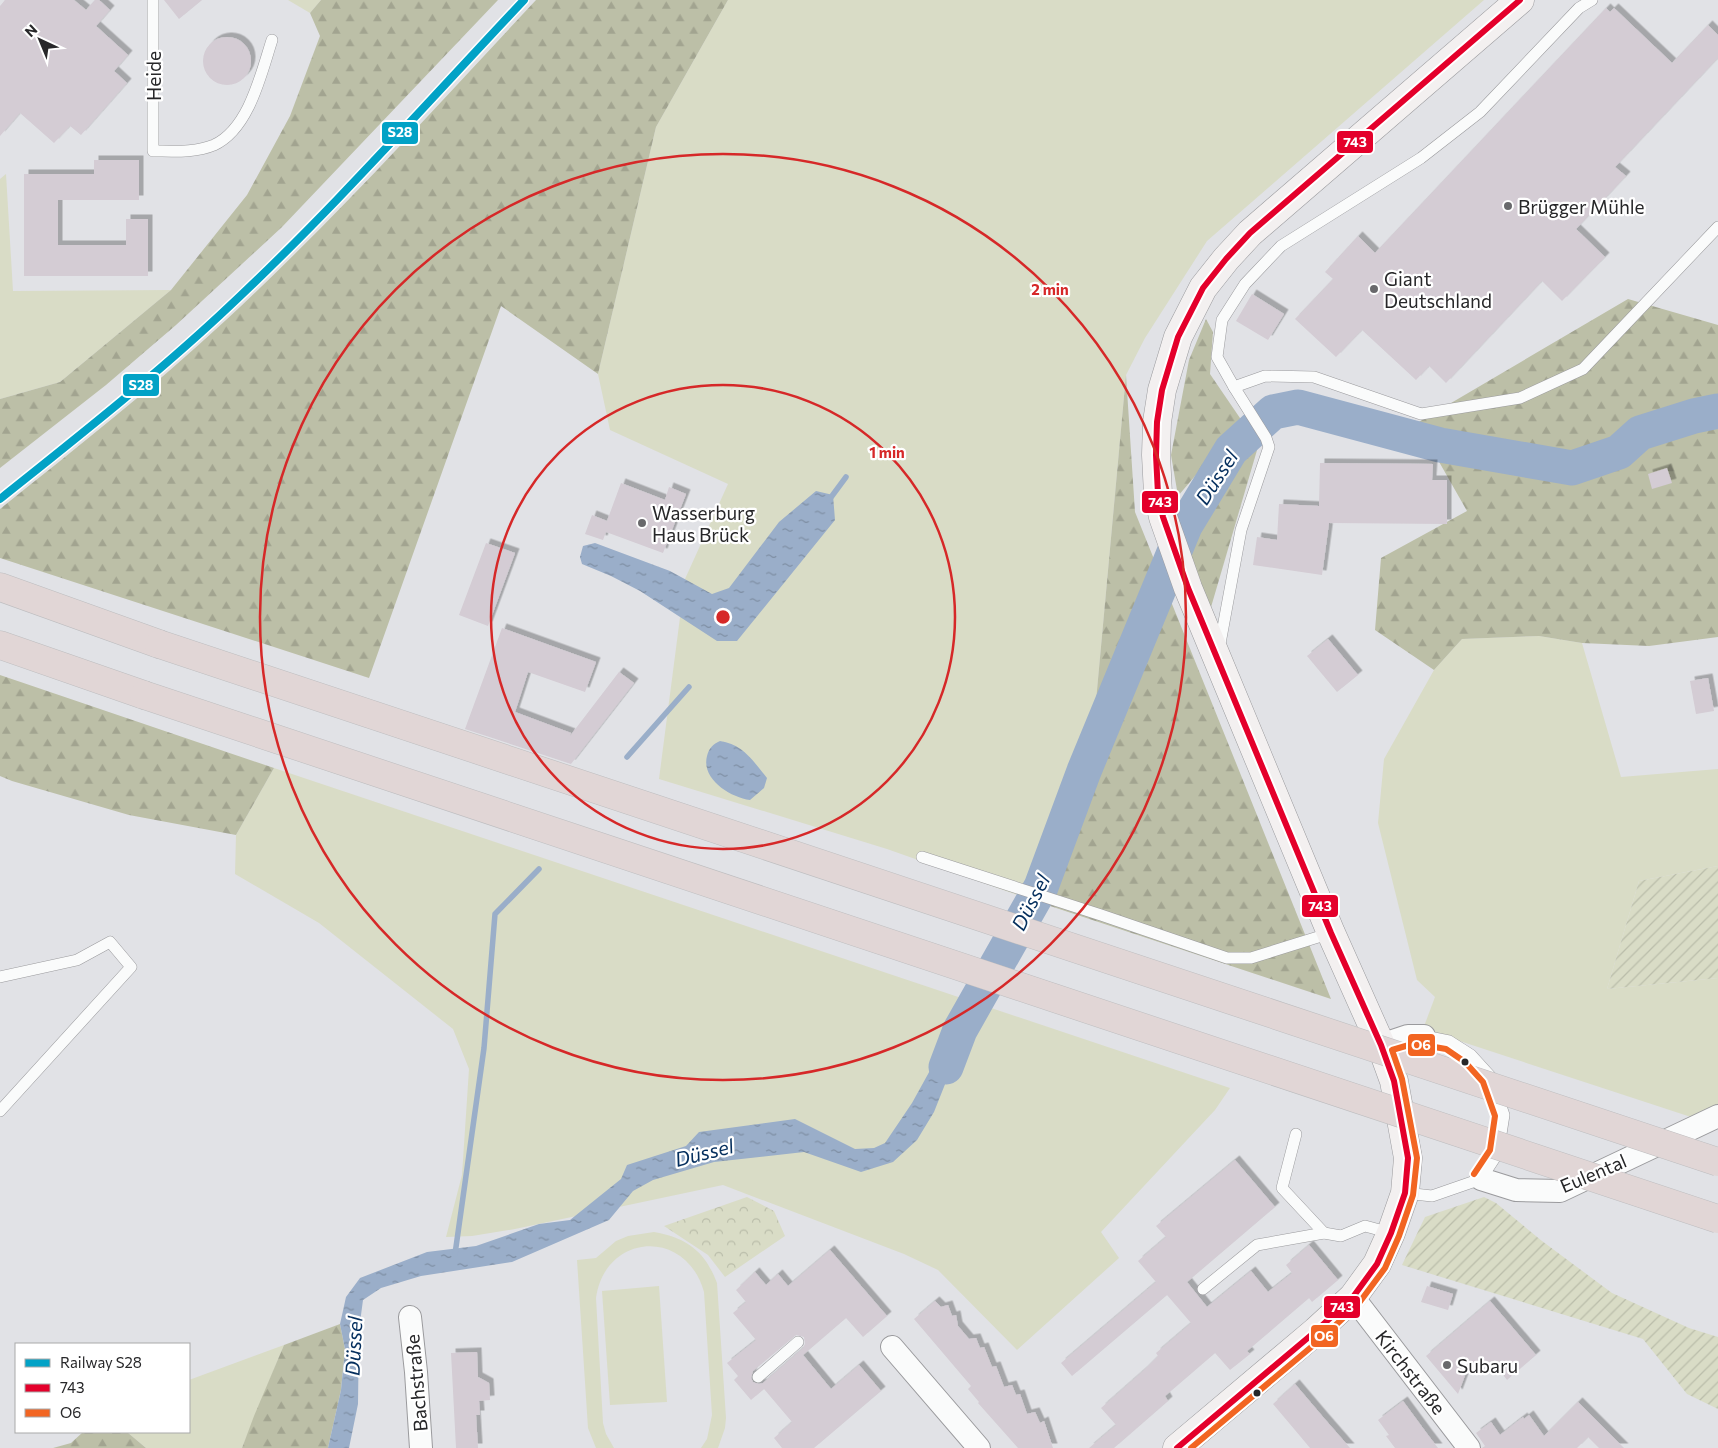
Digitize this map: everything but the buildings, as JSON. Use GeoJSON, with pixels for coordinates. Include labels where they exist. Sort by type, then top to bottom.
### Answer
{"type":"FeatureCollection","features":[{"type":"Feature","properties":{"kind":"highway"},"geometry":{"type":"LineString","coordinates":[[0,587],[159,644],[1718,1162]]}},
{"type":"Feature","properties":{"kind":"highway"},"geometry":{"type":"LineString","coordinates":[[0,645],[144,695],[1718,1219]]}},
{"type":"Feature","properties":{"kind":"main road"},"geometry":{"type":"LineString","coordinates":[[1177,1448],[1316,1332],[1353,1297],[1377,1264],[1391,1233],[1405,1193],[1408,1158],[1394,1081],[1381,1045],[1331,933],[1217,660],[1188,588],[1164,517],[1158,494],[1156,455],[1157,422],[1162,390],[1178,337],[1203,288],[1250,232],[1520,0]]}},
{"type":"Feature","properties":{"kind":"street"},"geometry":{"type":"LineString","coordinates":[[1381,1045],[1408,1036],[1424,1036]]}},
{"type":"Feature","properties":{"kind":"street","name":"Eulental"},"geometry":{"type":"LineString","coordinates":[[1480,1179],[1516,1190],[1560,1191],[1718,1116]]}},
{"type":"Feature","properties":{"kind":"street","name":"Kirchstraße"},"geometry":{"type":"LineString","coordinates":[[1353,1297],[1469,1448]]}},
{"type":"Feature","properties":{"kind":"street","name":"Bachstraße"},"geometry":{"type":"LineString","coordinates":[[410,1318],[421,1448]]}},
{"type":"Feature","properties":{"kind":"street"},"geometry":{"type":"LineString","coordinates":[[892,1347],[979,1448]]}},
{"type":"Feature","properties":{"kind":"lane","name":"Heide"},"geometry":{"type":"LineString","coordinates":[[153,0],[153,151],[205,148],[232,133],[253,95],[272,40]]}},
{"type":"Feature","properties":{"kind":"lane"},"geometry":{"type":"LineString","coordinates":[[1217,660],[1241,530],[1269,447],[1266,438],[1217,357],[1222,320],[1245,284],[1281,246],[1421,158],[1480,112],[1579,8],[1592,0]]}},
{"type":"Feature","properties":{"kind":"lane"},"geometry":{"type":"LineString","coordinates":[[1234,387],[1265,376],[1314,377],[1421,414],[1520,398],[1583,369],[1718,227]]}},
{"type":"Feature","properties":{"kind":"lane"},"geometry":{"type":"LineString","coordinates":[[922,857],[1228,958],[1251,958],[1331,933]]}},
{"type":"Feature","properties":{"kind":"lane"},"geometry":{"type":"LineString","coordinates":[[0,977],[77,960],[110,942],[132,967],[0,1111]]}},
{"type":"Feature","properties":{"kind":"lane"},"geometry":{"type":"LineString","coordinates":[[1405,1193],[1432,1196],[1480,1179],[1498,1153],[1504,1115],[1492,1077],[1471,1055],[1449,1040],[1424,1036]]}},
{"type":"Feature","properties":{"kind":"lane"},"geometry":{"type":"LineString","coordinates":[[1296,1134],[1282,1188],[1324,1233]]}},
{"type":"Feature","properties":{"kind":"lane"},"geometry":{"type":"LineString","coordinates":[[1203,1289],[1256,1245],[1324,1233],[1341,1236],[1365,1226],[1391,1233]]}},
{"type":"Feature","properties":{"kind":"lane"},"geometry":{"type":"LineString","coordinates":[[758,1377],[798,1342]]}},
{"type":"Feature","properties":{"kind":"green space"},"geometry":{"type":"Polygon","coordinates":[[[288,0],[321,0],[310,13],[288,0]]]}},
{"type":"Feature","properties":{"kind":"green space"},"geometry":{"type":"Polygon","coordinates":[[[321,0],[498,0],[282,227],[176,325],[106,385],[0,468],[0,399],[60,382],[171,290],[247,195],[290,116],[320,36],[310,13],[321,0]]]}},
{"type":"Feature","properties":{"kind":"green space"},"geometry":{"type":"Polygon","coordinates":[[[536,0],[728,0],[656,127],[598,374],[501,306],[369,678],[0,558],[0,509],[114,417],[226,320],[306,243],[384,163],[536,0]]]}},
{"type":"Feature","properties":{"kind":"green space"},"geometry":{"type":"Polygon","coordinates":[[[728,0],[1484,0],[1207,241],[1145,338],[1126,375],[1096,701],[1026,898],[887,849],[659,779],[685,579],[728,484],[610,430],[598,374],[656,127],[728,0]]]}},
{"type":"Feature","properties":{"kind":"green space"},"geometry":{"type":"Polygon","coordinates":[[[6,174],[13,291],[171,290],[60,382],[0,399],[0,179],[6,174]]]}},
{"type":"Feature","properties":{"kind":"green space"},"geometry":{"type":"Polygon","coordinates":[[[1628,299],[1718,325],[1718,637],[1649,646],[1582,643],[1539,636],[1462,639],[1434,670],[1375,630],[1381,558],[1467,511],[1417,423],[1628,299]]]}},
{"type":"Feature","properties":{"kind":"green space"},"geometry":{"type":"Polygon","coordinates":[[[1206,319],[1213,332],[1210,374],[1242,421],[1178,496],[1171,455],[1189,360],[1206,319]]]}},
{"type":"Feature","properties":{"kind":"green space"},"geometry":{"type":"Polygon","coordinates":[[[1126,375],[1135,512],[1331,999],[1026,898],[1096,701],[1126,375]]]}},
{"type":"Feature","properties":{"kind":"green space"},"geometry":{"type":"Polygon","coordinates":[[[1260,440],[1209,614],[1186,546],[1247,448],[1260,440]]]}},
{"type":"Feature","properties":{"kind":"green space"},"geometry":{"type":"Polygon","coordinates":[[[1539,636],[1582,643],[1621,777],[1718,769],[1718,866],[1639,881],[1607,989],[1718,978],[1718,1107],[1694,1118],[1423,1029],[1435,997],[1417,980],[1378,823],[1384,759],[1434,670],[1462,639],[1539,636]]]}},
{"type":"Feature","properties":{"kind":"green space"},"geometry":{"type":"Polygon","coordinates":[[[0,675],[274,768],[236,835],[129,815],[12,781],[0,776],[0,675]]]}},
{"type":"Feature","properties":{"kind":"green space"},"geometry":{"type":"Polygon","coordinates":[[[274,768],[1230,1088],[1215,1110],[1101,1232],[1119,1258],[1017,1350],[938,1270],[904,1254],[723,1185],[515,1229],[472,1236],[446,1237],[462,1175],[469,1069],[453,1029],[319,923],[235,874],[236,835],[274,768]]]}},
{"type":"Feature","properties":{"kind":"green space"},"geometry":{"type":"Polygon","coordinates":[[[1718,866],[1718,978],[1607,989],[1639,881],[1718,866]]]}},
{"type":"Feature","properties":{"kind":"green space"},"geometry":{"type":"Polygon","coordinates":[[[747,1197],[774,1211],[785,1236],[725,1277],[708,1255],[664,1226],[747,1197]]]}},
{"type":"Feature","properties":{"kind":"green space"},"geometry":{"type":"Polygon","coordinates":[[[1484,1197],[1496,1203],[1542,1241],[1612,1293],[1689,1328],[1718,1337],[1718,1409],[1687,1394],[1643,1339],[1402,1265],[1425,1217],[1484,1197]]]}},
{"type":"Feature","properties":{"kind":"green space"},"geometry":{"type":"Polygon","coordinates":[[[654,1232],[676,1238],[693,1248],[707,1262],[717,1283],[726,1418],[725,1428],[718,1448],[701,1448],[707,1439],[712,1415],[704,1292],[695,1271],[681,1256],[664,1248],[647,1246],[629,1250],[614,1260],[602,1276],[596,1298],[603,1423],[606,1434],[614,1448],[596,1448],[588,1428],[577,1260],[596,1258],[616,1241],[628,1236],[654,1232]]]}},
{"type":"Feature","properties":{"kind":"green space"},"geometry":{"type":"Polygon","coordinates":[[[659,1286],[667,1402],[610,1405],[602,1291],[659,1286]]]}},
{"type":"Feature","properties":{"kind":"green space"},"geometry":{"type":"Polygon","coordinates":[[[340,1324],[345,1349],[341,1390],[328,1448],[242,1448],[284,1345],[340,1324]]]}},
{"type":"Feature","properties":{"kind":"green space"},"geometry":{"type":"Polygon","coordinates":[[[284,1345],[242,1448],[146,1448],[128,1433],[190,1433],[190,1380],[284,1345]]]}},
{"type":"Feature","properties":{"kind":"green space"},"geometry":{"type":"Polygon","coordinates":[[[82,1433],[128,1433],[146,1448],[53,1448],[71,1443],[82,1433]]]}},
{"type":"Feature","properties":{"kind":"water"},"geometry":{"type":"Polygon","coordinates":[[[816,491],[833,495],[835,520],[737,641],[717,641],[640,591],[582,564],[580,557],[583,546],[595,543],[670,571],[712,594],[729,588],[779,522],[816,491]]]}},
{"type":"Feature","properties":{"kind":"water"},"geometry":{"type":"Polygon","coordinates":[[[720,741],[735,746],[747,754],[767,778],[764,788],[750,800],[726,791],[719,786],[708,772],[706,764],[708,753],[715,743],[720,741]]]}},
{"type":"Feature","properties":{"kind":"water"},"geometry":{"type":"Polygon","coordinates":[[[944,1022],[969,1024],[934,1112],[917,1140],[893,1162],[861,1172],[804,1152],[714,1162],[653,1180],[633,1191],[609,1220],[512,1262],[421,1276],[381,1288],[363,1300],[359,1330],[358,1404],[349,1448],[328,1448],[341,1390],[345,1349],[340,1324],[346,1297],[360,1278],[427,1252],[476,1246],[539,1224],[570,1220],[621,1179],[627,1165],[686,1146],[699,1132],[795,1119],[855,1149],[874,1148],[885,1143],[912,1103],[933,1065],[944,1022]]]}},
{"type":"Feature","properties":{"kind":"waterway","name":"Düssel"},"geometry":{"type":"LineString","coordinates":[[946,1067],[960,1030],[1041,887],[1084,771],[1185,526],[1231,450],[1273,412],[1298,407],[1440,445],[1572,468],[1619,452],[1640,433],[1694,416],[1718,411]]}},
{"type":"Feature","properties":{"kind":"waterway"},"geometry":{"type":"LineString","coordinates":[[829,500],[846,477]]}},
{"type":"Feature","properties":{"kind":"waterway"},"geometry":{"type":"LineString","coordinates":[[627,757],[689,687]]}},
{"type":"Feature","properties":{"kind":"waterway"},"geometry":{"type":"LineString","coordinates":[[455,1254],[484,1048],[495,914],[539,869]]}},
{"type":"Feature","properties":{"kind":"rail line","name":"S28"},"geometry":{"type":"LineString","coordinates":[[0,499],[167,363],[260,277],[375,160],[524,0]]}},
{"type":"Feature","properties":{"kind":"transit line","name":"743"},"geometry":{"type":"LineString","coordinates":[[1177,1448],[1316,1331],[1353,1297],[1377,1264],[1391,1233],[1405,1193],[1408,1158],[1394,1081],[1381,1045],[1331,933],[1188,588],[1163,517],[1158,494],[1156,455],[1157,422],[1162,390],[1178,337],[1203,288],[1226,259],[1250,233],[1520,0]]}},
{"type":"Feature","properties":{"kind":"transit line","name":"O6"},"geometry":{"type":"LineString","coordinates":[[1191,1448],[1322,1338],[1359,1303],[1385,1268],[1399,1236],[1413,1195],[1417,1158],[1402,1079],[1392,1050],[1409,1045],[1423,1045],[1446,1049],[1465,1062],[1483,1082],[1495,1116],[1490,1150],[1474,1174]]}},
{"type":"Feature","properties":{"kind":"place","name":"Brügger Mühle"},"geometry":{"type":"Point","coordinates":[1508,206]}},
{"type":"Feature","properties":{"kind":"place","name":"Giant Deutschland"},"geometry":{"type":"Point","coordinates":[1374,289]}},
{"type":"Feature","properties":{"kind":"place","name":"Wasserburg Haus Brück"},"geometry":{"type":"Point","coordinates":[642,523]}},
{"type":"Feature","properties":{"kind":"place","name":"Subaru"},"geometry":{"type":"Point","coordinates":[1447,1365]}}]}
